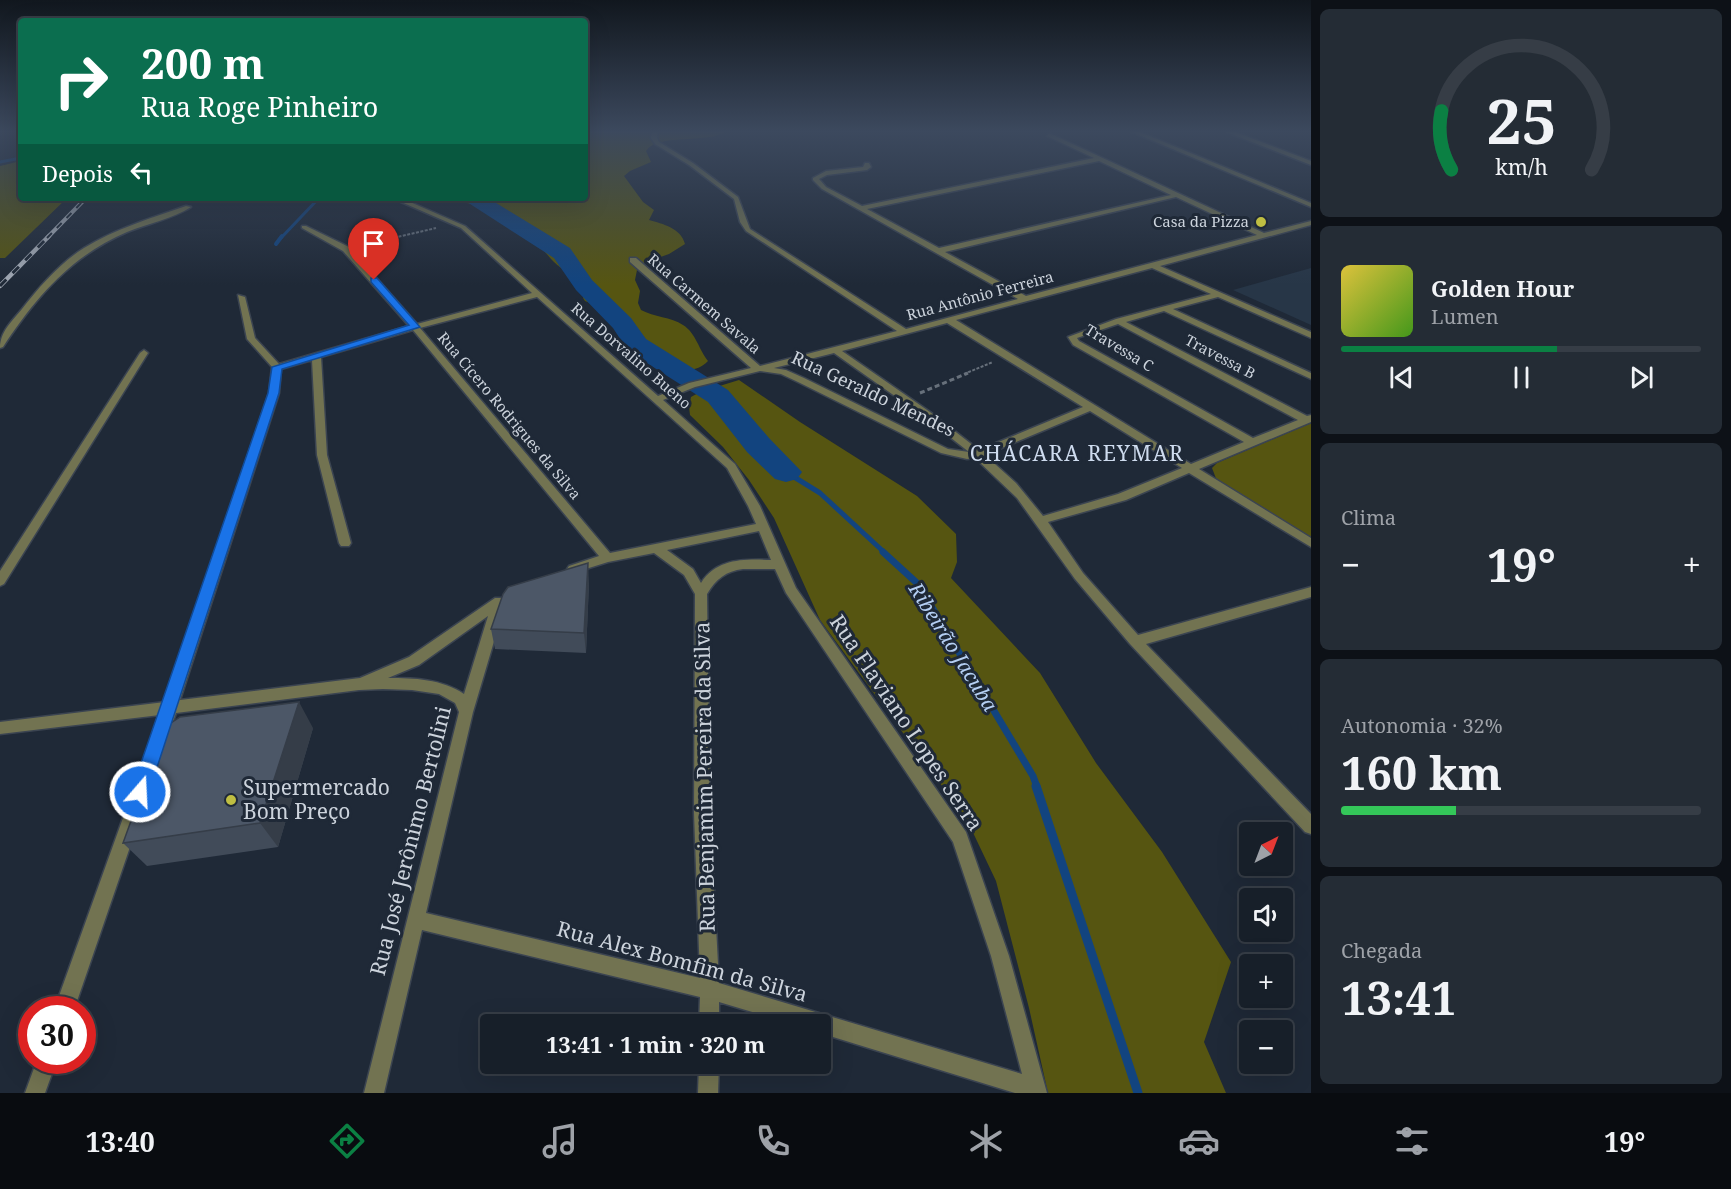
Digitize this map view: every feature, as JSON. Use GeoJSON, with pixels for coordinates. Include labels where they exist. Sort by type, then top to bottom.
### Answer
{"type":"FeatureCollection","features":[{"type":"Feature","properties":{"kind":"street"},"geometry":{"type":"LineString","coordinates":[[714,183],[736,198],[741,205],[743,224],[748,230],[905,332]]}},
{"type":"Feature","properties":{"kind":"street"},"geometry":{"type":"LineString","coordinates":[[819,183],[1025,299]]}},
{"type":"Feature","properties":{"kind":"street"},"geometry":{"type":"LineString","coordinates":[[861,208],[983,183]]}},
{"type":"Feature","properties":{"kind":"street"},"geometry":{"type":"LineString","coordinates":[[1152,183],[1262,235]]}},
{"type":"Feature","properties":{"kind":"street"},"geometry":{"type":"LineString","coordinates":[[1258,183],[1311,205]]}},
{"type":"Feature","properties":{"kind":"street"},"geometry":{"type":"LineString","coordinates":[[938,250],[1178,195]]}},
{"type":"Feature","properties":{"kind":"street","name":"Rua Dorvalino Bueno"},"geometry":{"type":"LineString","coordinates":[[403,201],[458,223],[731,466],[763,525],[778,566],[790,590]]}},
{"type":"Feature","properties":{"kind":"street"},"geometry":{"type":"LineString","coordinates":[[0,345],[15,321],[52,281],[85,251],[115,236],[188,207]]}},
{"type":"Feature","properties":{"kind":"street","name":"Rua Antônio Ferreira"},"geometry":{"type":"LineString","coordinates":[[658,399],[692,385],[905,332],[1311,223]]}},
{"type":"Feature","properties":{"kind":"street","name":"Rua Cícero Rodrigues da Silva"},"geometry":{"type":"LineString","coordinates":[[304,227],[346,249],[415,327],[608,558]]}},
{"type":"Feature","properties":{"kind":"street","name":"Rua Carmem Savala"},"geometry":{"type":"LineString","coordinates":[[633,260],[757,368]]}},
{"type":"Feature","properties":{"kind":"street"},"geometry":{"type":"LineString","coordinates":[[1155,266],[1311,335]]}},
{"type":"Feature","properties":{"kind":"street"},"geometry":{"type":"LineString","coordinates":[[277,367],[538,294]]}},
{"type":"Feature","properties":{"kind":"street","name":"Travessa C"},"geometry":{"type":"LineString","coordinates":[[1219,294],[1078,333],[1072,339],[1252,442]]}},
{"type":"Feature","properties":{"kind":"street"},"geometry":{"type":"LineString","coordinates":[[69,996],[171,705],[274,393],[277,367],[251,339],[241,297]]}},
{"type":"Feature","properties":{"kind":"street"},"geometry":{"type":"LineString","coordinates":[[1164,308],[1311,376]]}},
{"type":"Feature","properties":{"kind":"street"},"geometry":{"type":"LineString","coordinates":[[949,320],[1311,543]]}},
{"type":"Feature","properties":{"kind":"street","name":"Travessa B"},"geometry":{"type":"LineString","coordinates":[[1119,321],[1309,419]]}},
{"type":"Feature","properties":{"kind":"street"},"geometry":{"type":"LineString","coordinates":[[835,350],[978,454],[1014,487],[1079,576],[1136,641],[1311,826]]}},
{"type":"Feature","properties":{"kind":"street"},"geometry":{"type":"LineString","coordinates":[[0,581],[144,353]]}},
{"type":"Feature","properties":{"kind":"street"},"geometry":{"type":"LineString","coordinates":[[316,355],[322,455],[345,543]]}},
{"type":"Feature","properties":{"kind":"street","name":"Rua Geraldo Mendes"},"geometry":{"type":"LineString","coordinates":[[757,368],[783,372],[945,451],[967,456],[978,454]]}},
{"type":"Feature","properties":{"kind":"street"},"geometry":{"type":"LineString","coordinates":[[978,454],[1090,408]]}},
{"type":"Feature","properties":{"kind":"street"},"geometry":{"type":"LineString","coordinates":[[1039,521],[1122,497],[1309,419]]}},
{"type":"Feature","properties":{"kind":"street"},"geometry":{"type":"LineString","coordinates":[[564,572],[608,558],[763,525]]}},
{"type":"Feature","properties":{"kind":"street"},"geometry":{"type":"LineString","coordinates":[[656,548],[689,572],[701,594]]}},
{"type":"Feature","properties":{"kind":"street"},"geometry":{"type":"LineString","coordinates":[[701,594],[708,579],[717,571],[729,566],[778,566]]}},
{"type":"Feature","properties":{"kind":"street","name":"Rua Flaviano Lopes Serra"},"geometry":{"type":"LineString","coordinates":[[790,590],[960,838],[1000,956],[1036,1091]]}},
{"type":"Feature","properties":{"kind":"street"},"geometry":{"type":"LineString","coordinates":[[1136,641],[1311,592]]}},
{"type":"Feature","properties":{"kind":"street","name":"Rua Benjamim Pereira da Silva"},"geometry":{"type":"LineString","coordinates":[[701,594],[702,813],[709,1014]]}},
{"type":"Feature","properties":{"kind":"street","name":"Rua José Jerônimo Bertolini"},"geometry":{"type":"LineString","coordinates":[[359,684],[414,661],[504,599],[466,712],[374,1093]]}},
{"type":"Feature","properties":{"kind":"street"},"geometry":{"type":"LineString","coordinates":[[0,728],[171,705],[359,684],[418,685],[445,690],[460,699],[466,712]]}},
{"type":"Feature","properties":{"kind":"street","name":"Rua Alex Bomfim da Silva"},"geometry":{"type":"LineString","coordinates":[[416,920],[710,990],[1036,1091]]}},
{"type":"Feature","properties":{"kind":"street"},"geometry":{"type":"LineString","coordinates":[[35,1093],[41,1074]]}},
{"type":"Feature","properties":{"kind":"street"},"geometry":{"type":"LineString","coordinates":[[708,1074],[708,1093]]}},
{"type":"Feature","properties":{"kind":"path"},"geometry":{"type":"LineString","coordinates":[[346,249],[458,223]]}},
{"type":"Feature","properties":{"kind":"path"},"geometry":{"type":"LineString","coordinates":[[904,398],[1007,356]]}},
{"type":"Feature","properties":{"kind":"shaded area"},"geometry":{"type":"Polygon","coordinates":[[[0,183],[18,183],[18,201],[64,201],[5,258],[0,258],[0,183]]]}},
{"type":"Feature","properties":{"kind":"shaded area"},"geometry":{"type":"Polygon","coordinates":[[[588,183],[629,183],[643,202],[654,210],[649,220],[676,230],[685,244],[669,254],[638,265],[635,280],[640,291],[638,303],[641,310],[673,320],[687,328],[708,361],[691,370],[673,366],[664,361],[641,341],[620,316],[585,301],[583,298],[586,288],[582,282],[573,281],[527,233],[500,213],[460,201],[588,201],[588,183]]]}},
{"type":"Feature","properties":{"kind":"shaded area"},"geometry":{"type":"Polygon","coordinates":[[[1311,268],[1311,325],[1233,290],[1311,268]]]}},
{"type":"Feature","properties":{"kind":"shaded area"},"geometry":{"type":"Polygon","coordinates":[[[739,380],[800,422],[917,496],[956,534],[957,562],[951,578],[1040,673],[1096,763],[1162,852],[1231,962],[1204,1042],[1226,1093],[1048,1093],[996,881],[967,820],[820,620],[774,518],[749,480],[723,447],[690,415],[691,397],[739,380]]]}},
{"type":"Feature","properties":{"kind":"shaded area"},"geometry":{"type":"Polygon","coordinates":[[[1311,423],[1311,540],[1217,481],[1212,468],[1217,463],[1311,423]]]}},
{"type":"Feature","properties":{"kind":"building"},"geometry":{"type":"Polygon","coordinates":[[[588,563],[584,633],[491,629],[503,594],[508,587],[588,563]]]}},
{"type":"Feature","properties":{"kind":"building"},"geometry":{"type":"Polygon","coordinates":[[[299,702],[260,823],[123,843],[165,727],[180,717],[299,702]]]}},
{"type":"Feature","properties":{"kind":"waterway"},"geometry":{"type":"LineString","coordinates":[[281,238],[316,201]]}},
{"type":"Feature","properties":{"kind":"waterway","name":"Ribeirão Jacuba"},"geometry":{"type":"LineString","coordinates":[[479,201],[562,253],[584,285],[622,323],[637,345],[718,396],[758,445],[786,472]]}},
{"type":"Feature","properties":{"kind":"waterway"},"geometry":{"type":"LineString","coordinates":[[276,244],[282,236]]}},
{"type":"Feature","properties":{"kind":"waterway","name":"Ribeirão Jacuba"},"geometry":{"type":"LineString","coordinates":[[786,472],[820,493],[885,553]]}},
{"type":"Feature","properties":{"kind":"waterway","name":"Ribeirão Jacuba"},"geometry":{"type":"LineString","coordinates":[[883,552],[918,584],[1033,776],[1037,787]]}},
{"type":"Feature","properties":{"kind":"waterway","name":"Ribeirão Jacuba"},"geometry":{"type":"LineString","coordinates":[[1036,786],[1138,1093]]}},
{"type":"Feature","properties":{"kind":"railway"},"geometry":{"type":"LineString","coordinates":[[47,238],[83,201]]}},
{"type":"Feature","properties":{"kind":"railway"},"geometry":{"type":"LineString","coordinates":[[0,286],[49,236]]}},
{"type":"Feature","properties":{"kind":"place","name":"Casa da Pizza"},"geometry":{"type":"Point","coordinates":[1261,222]}},
{"type":"Feature","properties":{"kind":"place","name":"Supermercado Bom Preço"},"geometry":{"type":"Point","coordinates":[231,800]}},
{"type":"Feature","properties":{"kind":"district","name":"CHÁCARA REYMAR"},"geometry":{"type":"Point","coordinates":[1077,454]}},
{"type":"Feature","properties":{"kind":"route"},"geometry":{"type":"LineString","coordinates":[[140,792],[274,393],[277,367],[415,327],[374,280]]}}]}
